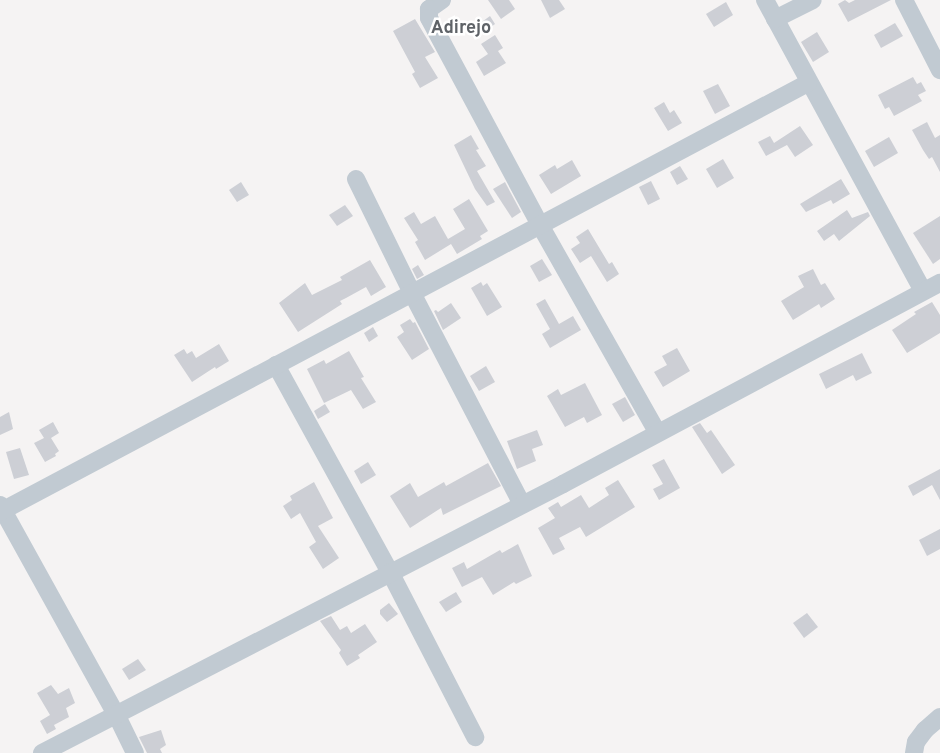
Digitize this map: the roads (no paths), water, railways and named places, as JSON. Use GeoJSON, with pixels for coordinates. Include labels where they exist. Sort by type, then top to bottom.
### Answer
{"type":"FeatureCollection","features":[{"type":"Feature","properties":{"kind":"street"},"geometry":{"type":"LineString","coordinates":[[442,0],[429,8],[429,18],[540,225],[657,432]]}},
{"type":"Feature","properties":{"kind":"street"},"geometry":{"type":"LineString","coordinates":[[765,0],[808,83],[924,291]]}},
{"type":"Feature","properties":{"kind":"street"},"geometry":{"type":"LineString","coordinates":[[775,19],[813,0]]}},
{"type":"Feature","properties":{"kind":"street"},"geometry":{"type":"LineString","coordinates":[[904,0],[940,70]]}},
{"type":"Feature","properties":{"kind":"street"},"geometry":{"type":"LineString","coordinates":[[134,753],[116,714],[1,509],[276,366],[808,83]]}},
{"type":"Feature","properties":{"kind":"street"},"geometry":{"type":"LineString","coordinates":[[356,179],[412,294],[522,504]]}},
{"type":"Feature","properties":{"kind":"street"},"geometry":{"type":"LineString","coordinates":[[42,753],[522,504],[940,283]]}},
{"type":"Feature","properties":{"kind":"street"},"geometry":{"type":"LineString","coordinates":[[276,366],[390,572],[475,737]]}},
{"type":"Feature","properties":{"kind":"street"},"geometry":{"type":"LineString","coordinates":[[914,753],[916,742],[924,730],[940,717]]}},
{"type":"Feature","properties":{"kind":"district","name":"Adirejo"},"geometry":{"type":"Point","coordinates":[461,29]}}]}
